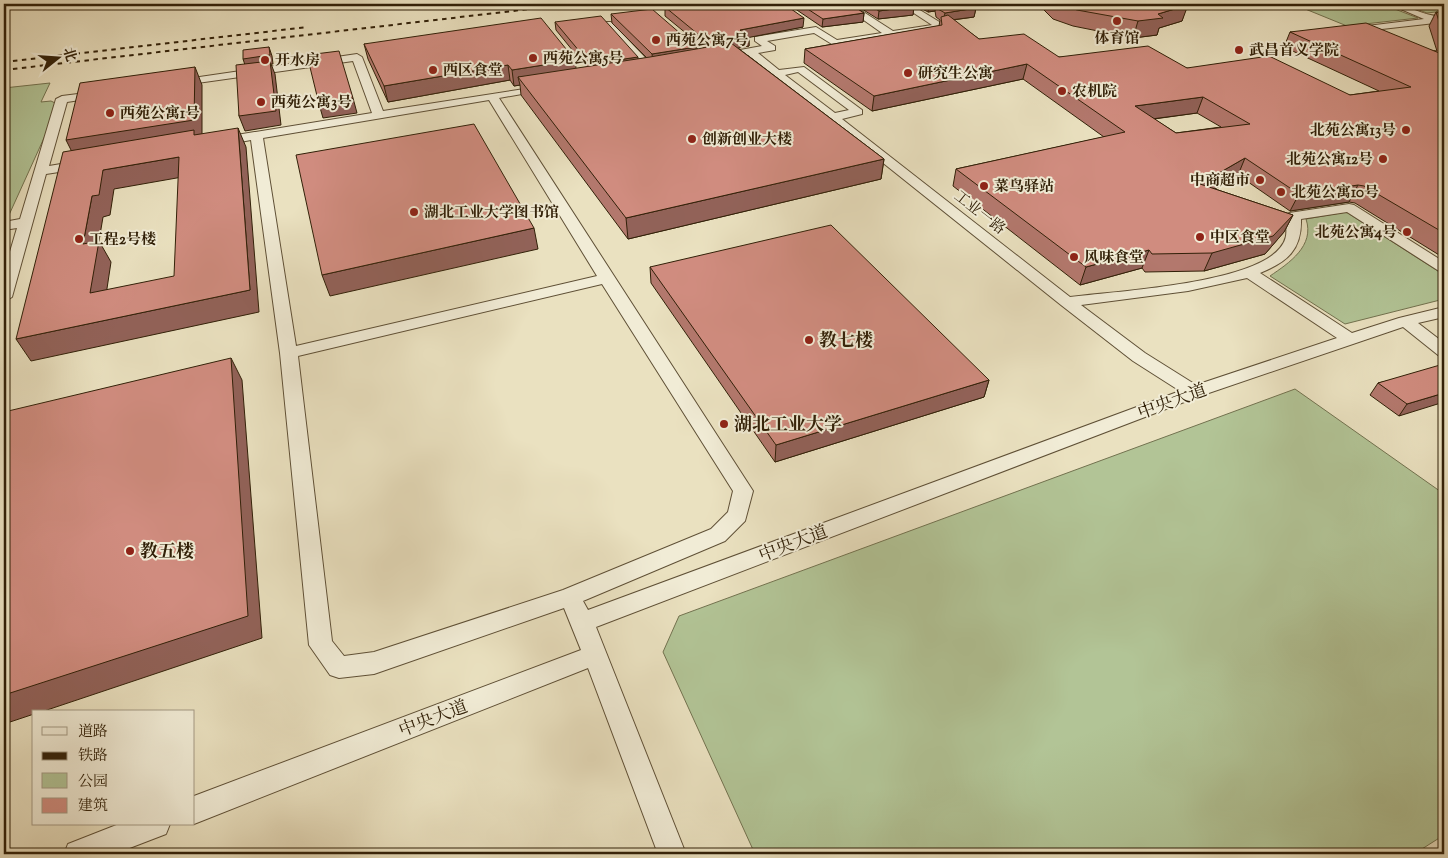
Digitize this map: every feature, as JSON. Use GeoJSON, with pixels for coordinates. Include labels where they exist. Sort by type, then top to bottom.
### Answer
{"type":"FeatureCollection","features":[{"type":"Feature","properties":{"kind":"street"},"geometry":{"type":"LineString","coordinates":[[845,4],[891,34]]}},
{"type":"Feature","properties":{"kind":"street"},"geometry":{"type":"LineString","coordinates":[[801,20],[835,43],[941,26],[904,4]]}},
{"type":"Feature","properties":{"kind":"street"},"geometry":{"type":"LineString","coordinates":[[1392,4],[1440,20]]}},
{"type":"Feature","properties":{"kind":"street"},"geometry":{"type":"LineString","coordinates":[[1384,36],[1367,29],[1440,20]]}},
{"type":"Feature","properties":{"kind":"street"},"geometry":{"type":"LineString","coordinates":[[607,24],[656,69],[633,73]]}},
{"type":"Feature","properties":{"kind":"street"},"geometry":{"type":"LineString","coordinates":[[708,59],[771,48],[758,39],[816,30]]}},
{"type":"Feature","properties":{"kind":"street","name":"工业一路"},"geometry":{"type":"LineString","coordinates":[[750,52],[1067,302],[1139,357],[1194,392]]}},
{"type":"Feature","properties":{"kind":"street"},"geometry":{"type":"LineString","coordinates":[[165,84],[357,58],[378,116]]}},
{"type":"Feature","properties":{"kind":"street"},"geometry":{"type":"LineString","coordinates":[[777,73],[800,69],[858,112],[834,117]]}},
{"type":"Feature","properties":{"kind":"street"},"geometry":{"type":"LineString","coordinates":[[206,144],[559,85]]}},
{"type":"Feature","properties":{"kind":"street"},"geometry":{"type":"LineString","coordinates":[[4,297],[62,99],[109,92]]}},
{"type":"Feature","properties":{"kind":"street"},"geometry":{"type":"LineString","coordinates":[[256,135],[290,353],[321,644],[339,667],[374,663],[570,597],[718,535],[738,515],[742,491],[492,96]]}},
{"type":"Feature","properties":{"kind":"street"},"geometry":{"type":"LineString","coordinates":[[41,171],[99,161]]}},
{"type":"Feature","properties":{"kind":"street"},"geometry":{"type":"LineString","coordinates":[[1067,302],[1218,282],[1249,273],[1288,250],[1296,237],[1297,227],[1294,216],[1348,208],[1444,268]]}},
{"type":"Feature","properties":{"kind":"street"},"geometry":{"type":"LineString","coordinates":[[4,226],[25,222]]}},
{"type":"Feature","properties":{"kind":"street"},"geometry":{"type":"LineString","coordinates":[[1249,273],[1349,339]]}},
{"type":"Feature","properties":{"kind":"street"},"geometry":{"type":"LineString","coordinates":[[290,353],[606,278]]}},
{"type":"Feature","properties":{"kind":"street","name":"中央大道"},"geometry":{"type":"LineString","coordinates":[[582,622],[1194,392],[1405,321],[1444,312]]}},
{"type":"Feature","properties":{"kind":"street"},"geometry":{"type":"LineString","coordinates":[[1405,321],[1444,351]]}},
{"type":"Feature","properties":{"kind":"street"},"geometry":{"type":"LineString","coordinates":[[570,597],[582,622],[672,854]]}},
{"type":"Feature","properties":{"kind":"street","name":"中央大道"},"geometry":{"type":"LineString","coordinates":[[195,810],[595,655]]}},
{"type":"Feature","properties":{"kind":"street"},"geometry":{"type":"LineString","coordinates":[[78,854],[151,826]]}},
{"type":"Feature","properties":{"kind":"green space"},"geometry":{"type":"Polygon","coordinates":[[[1293,4],[1382,4],[1418,18],[1347,26],[1293,4]]]}},
{"type":"Feature","properties":{"kind":"green space"},"geometry":{"type":"Polygon","coordinates":[[[1403,4],[1444,4],[1444,11],[1427,13],[1403,4]]]}},
{"type":"Feature","properties":{"kind":"green space"},"geometry":{"type":"Polygon","coordinates":[[[50,83],[41,102],[51,101],[59,105],[9,215],[4,216],[4,88],[50,83]]]}},
{"type":"Feature","properties":{"kind":"green space"},"geometry":{"type":"Polygon","coordinates":[[[1346,212],[1444,275],[1444,299],[1345,324],[1270,276],[1292,259],[1304,245],[1308,229],[1306,219],[1346,212]]]}},
{"type":"Feature","properties":{"kind":"green space"},"geometry":{"type":"Polygon","coordinates":[[[1295,389],[1444,494],[1444,835],[1414,854],[755,854],[663,652],[679,616],[1295,389]]]}},
{"type":"Feature","properties":{"kind":"building"},"geometry":{"type":"Polygon","coordinates":[[[689,4],[784,4],[804,18],[740,30],[749,38],[710,44],[665,7],[689,4]]]}},
{"type":"Feature","properties":{"kind":"building"},"geometry":{"type":"Polygon","coordinates":[[[800,4],[850,4],[864,13],[823,19],[800,4]]]}},
{"type":"Feature","properties":{"kind":"building"},"geometry":{"type":"Polygon","coordinates":[[[868,4],[910,4],[914,6],[879,11],[868,4]]]}},
{"type":"Feature","properties":{"kind":"building"},"geometry":{"type":"Polygon","coordinates":[[[937,4],[967,4],[976,8],[945,13],[938,9],[937,4]]]}},
{"type":"Feature","properties":{"kind":"building"},"geometry":{"type":"Polygon","coordinates":[[[1059,4],[1188,5],[1158,14],[1163,18],[1138,21],[1077,10],[1059,4]]]}},
{"type":"Feature","properties":{"kind":"building"},"geometry":{"type":"Polygon","coordinates":[[[652,9],[696,47],[652,54],[611,14],[652,9]]]}},
{"type":"Feature","properties":{"kind":"building"},"geometry":{"type":"Polygon","coordinates":[[[1436,12],[1444,15],[1444,37],[1436,12]]]}},
{"type":"Feature","properties":{"kind":"building"},"geometry":{"type":"Polygon","coordinates":[[[948,15],[979,39],[1024,34],[1059,57],[1148,46],[1187,68],[1269,56],[1350,95],[1411,87],[1290,32],[1366,23],[1444,55],[1444,233],[1364,186],[1358,185],[1299,194],[1245,158],[1200,184],[1293,215],[1273,236],[1212,253],[1152,254],[1149,250],[1086,267],[956,169],[1125,132],[1027,64],[874,96],[805,49],[942,25],[941,17],[948,15]],[[1203,97],[1135,106],[1176,133],[1250,124],[1203,97]]]}},
{"type":"Feature","properties":{"kind":"building"},"geometry":{"type":"Polygon","coordinates":[[[601,16],[638,57],[590,64],[555,22],[601,16]]]}},
{"type":"Feature","properties":{"kind":"building"},"geometry":{"type":"Polygon","coordinates":[[[541,18],[575,60],[512,70],[508,65],[384,86],[364,44],[541,18]]]}},
{"type":"Feature","properties":{"kind":"building","name":"创新创业大楼"},"geometry":{"type":"Polygon","coordinates":[[[731,43],[884,159],[626,218],[518,77],[650,57],[731,43]]]}},
{"type":"Feature","properties":{"kind":"building"},"geometry":{"type":"Polygon","coordinates":[[[269,47],[270,55],[243,59],[243,50],[269,47]]]}},
{"type":"Feature","properties":{"kind":"building"},"geometry":{"type":"Polygon","coordinates":[[[339,51],[353,98],[319,104],[307,55],[339,51]]]}},
{"type":"Feature","properties":{"kind":"building","name":"西苑公寓3号"},"geometry":{"type":"Polygon","coordinates":[[[270,61],[276,111],[239,116],[236,65],[270,61]]]}},
{"type":"Feature","properties":{"kind":"building"},"geometry":{"type":"Polygon","coordinates":[[[195,67],[194,120],[66,140],[80,83],[195,67]]]}},
{"type":"Feature","properties":{"kind":"building","name":"湖北工业大学图书馆"},"geometry":{"type":"Polygon","coordinates":[[[474,124],[534,228],[322,275],[296,155],[474,124]]]}},
{"type":"Feature","properties":{"kind":"building"},"geometry":{"type":"Polygon","coordinates":[[[238,128],[250,290],[16,339],[63,152],[194,130],[194,135],[238,128]],[[179,157],[103,170],[99,195],[92,196],[83,244],[99,241],[90,293],[174,276],[179,157]]]}},
{"type":"Feature","properties":{"kind":"building","name":"教七楼"},"geometry":{"type":"Polygon","coordinates":[[[831,225],[989,380],[776,445],[650,267],[831,225]]]}},
{"type":"Feature","properties":{"kind":"building","name":"教五楼"},"geometry":{"type":"Polygon","coordinates":[[[231,358],[248,616],[4,695],[4,412],[231,358]]]}},
{"type":"Feature","properties":{"kind":"building"},"geometry":{"type":"Polygon","coordinates":[[[1440,365],[1444,368],[1444,393],[1407,404],[1378,383],[1440,365]]]}},
{"type":"Feature","properties":{"kind":"railway"},"geometry":{"type":"LineString","coordinates":[[4,70],[573,4]]}},
{"type":"Feature","properties":{"kind":"railway"},"geometry":{"type":"LineString","coordinates":[[4,62],[308,27]]}},
{"type":"Feature","properties":{"kind":"place","name":"体育馆"},"geometry":{"type":"Point","coordinates":[1117,21]}},
{"type":"Feature","properties":{"kind":"place","name":"西苑公寓7号"},"geometry":{"type":"Point","coordinates":[656,40]}},
{"type":"Feature","properties":{"kind":"place","name":"武昌首义学院"},"geometry":{"type":"Point","coordinates":[1239,50]}},
{"type":"Feature","properties":{"kind":"place","name":"西苑公寓5号"},"geometry":{"type":"Point","coordinates":[533,58]}},
{"type":"Feature","properties":{"kind":"place","name":"开水房"},"geometry":{"type":"Point","coordinates":[265,60]}},
{"type":"Feature","properties":{"kind":"place","name":"西区食堂"},"geometry":{"type":"Point","coordinates":[433,70]}},
{"type":"Feature","properties":{"kind":"place","name":"研究生公寓"},"geometry":{"type":"Point","coordinates":[908,73]}},
{"type":"Feature","properties":{"kind":"place","name":"农机院"},"geometry":{"type":"Point","coordinates":[1062,91]}},
{"type":"Feature","properties":{"kind":"place","name":"西苑公寓3号"},"geometry":{"type":"Point","coordinates":[261,102]}},
{"type":"Feature","properties":{"kind":"place","name":"西苑公寓1号"},"geometry":{"type":"Point","coordinates":[110,113]}},
{"type":"Feature","properties":{"kind":"place","name":"北苑公寓13号"},"geometry":{"type":"Point","coordinates":[1406,130]}},
{"type":"Feature","properties":{"kind":"place","name":"创新创业大楼"},"geometry":{"type":"Point","coordinates":[692,139]}},
{"type":"Feature","properties":{"kind":"place","name":"北苑公寓12号"},"geometry":{"type":"Point","coordinates":[1383,159]}},
{"type":"Feature","properties":{"kind":"place","name":"中商超市"},"geometry":{"type":"Point","coordinates":[1260,180]}},
{"type":"Feature","properties":{"kind":"place","name":"菜鸟驿站"},"geometry":{"type":"Point","coordinates":[984,186]}},
{"type":"Feature","properties":{"kind":"place","name":"北苑公寓10号"},"geometry":{"type":"Point","coordinates":[1281,192]}},
{"type":"Feature","properties":{"kind":"place","name":"湖北工业大学图书馆"},"geometry":{"type":"Point","coordinates":[414,212]}},
{"type":"Feature","properties":{"kind":"place","name":"北苑公寓4号"},"geometry":{"type":"Point","coordinates":[1407,232]}},
{"type":"Feature","properties":{"kind":"place","name":"中区食堂"},"geometry":{"type":"Point","coordinates":[1200,237]}},
{"type":"Feature","properties":{"kind":"place","name":"工程2号楼"},"geometry":{"type":"Point","coordinates":[79,239]}},
{"type":"Feature","properties":{"kind":"place","name":"风味食堂"},"geometry":{"type":"Point","coordinates":[1074,257]}},
{"type":"Feature","properties":{"kind":"place","name":"教七楼"},"geometry":{"type":"Point","coordinates":[809,340]}},
{"type":"Feature","properties":{"kind":"place","name":"湖北工业大学"},"geometry":{"type":"Point","coordinates":[724,424]}},
{"type":"Feature","properties":{"kind":"place","name":"教五楼"},"geometry":{"type":"Point","coordinates":[130,551]}}]}
